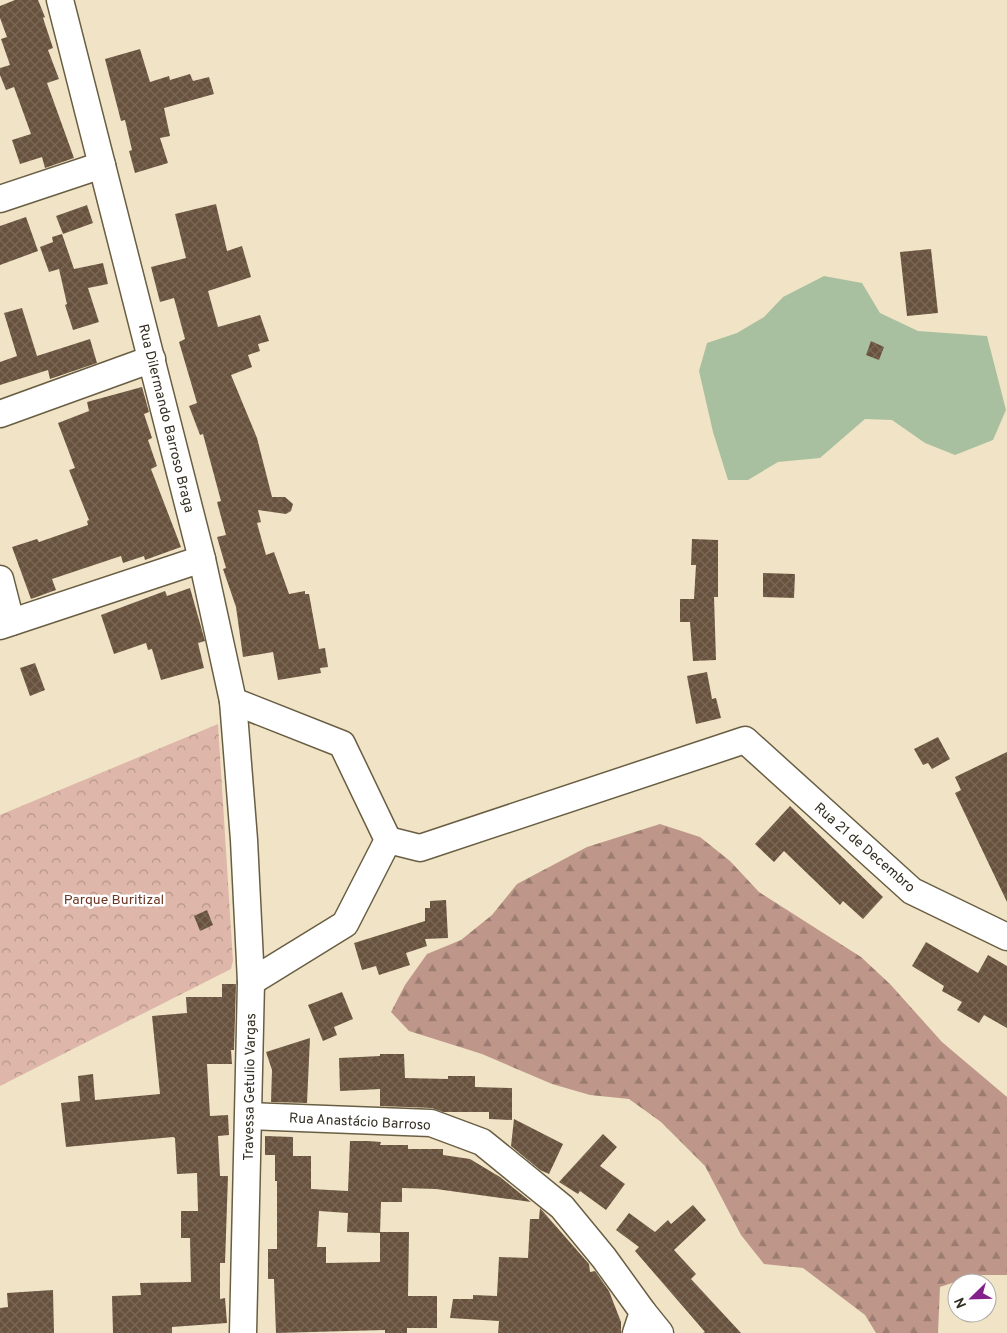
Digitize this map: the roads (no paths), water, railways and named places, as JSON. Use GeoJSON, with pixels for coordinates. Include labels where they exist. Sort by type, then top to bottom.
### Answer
{"type":"FeatureCollection","features":[{"type":"Feature","properties":{"kind":"street","name":"Rua Dilermando Barroso Braga"},"geometry":{"type":"LineString","coordinates":[[60,0],[202,559],[233,701],[244,840]]}},
{"type":"Feature","properties":{"kind":"street"},"geometry":{"type":"LineString","coordinates":[[0,199],[102,165]]}},
{"type":"Feature","properties":{"kind":"street"},"geometry":{"type":"LineString","coordinates":[[0,414],[152,360]]}},
{"type":"Feature","properties":{"kind":"street"},"geometry":{"type":"LineString","coordinates":[[0,579],[5,624],[202,559]]}},
{"type":"Feature","properties":{"kind":"street"},"geometry":{"type":"LineString","coordinates":[[233,701],[342,744],[388,840],[345,924],[251,982]]}},
{"type":"Feature","properties":{"kind":"street","name":"Rua 21 de Decembro"},"geometry":{"type":"LineString","coordinates":[[388,840],[420,848],[745,740],[912,890],[1007,937]]}},
{"type":"Feature","properties":{"kind":"street","name":"Travessa Getulio Vargas"},"geometry":{"type":"LineString","coordinates":[[243,1333],[251,982],[244,840]]}},
{"type":"Feature","properties":{"kind":"street","name":"Rua Anastácio Barroso"},"geometry":{"type":"LineString","coordinates":[[249,1116],[431,1123],[482,1142],[562,1207],[604,1258],[639,1322],[660,1333]]}},
{"type":"Feature","properties":{"kind":"park label","name":"Parque Buritizal"},"geometry":{"type":"Point","coordinates":[114,899]}}]}
